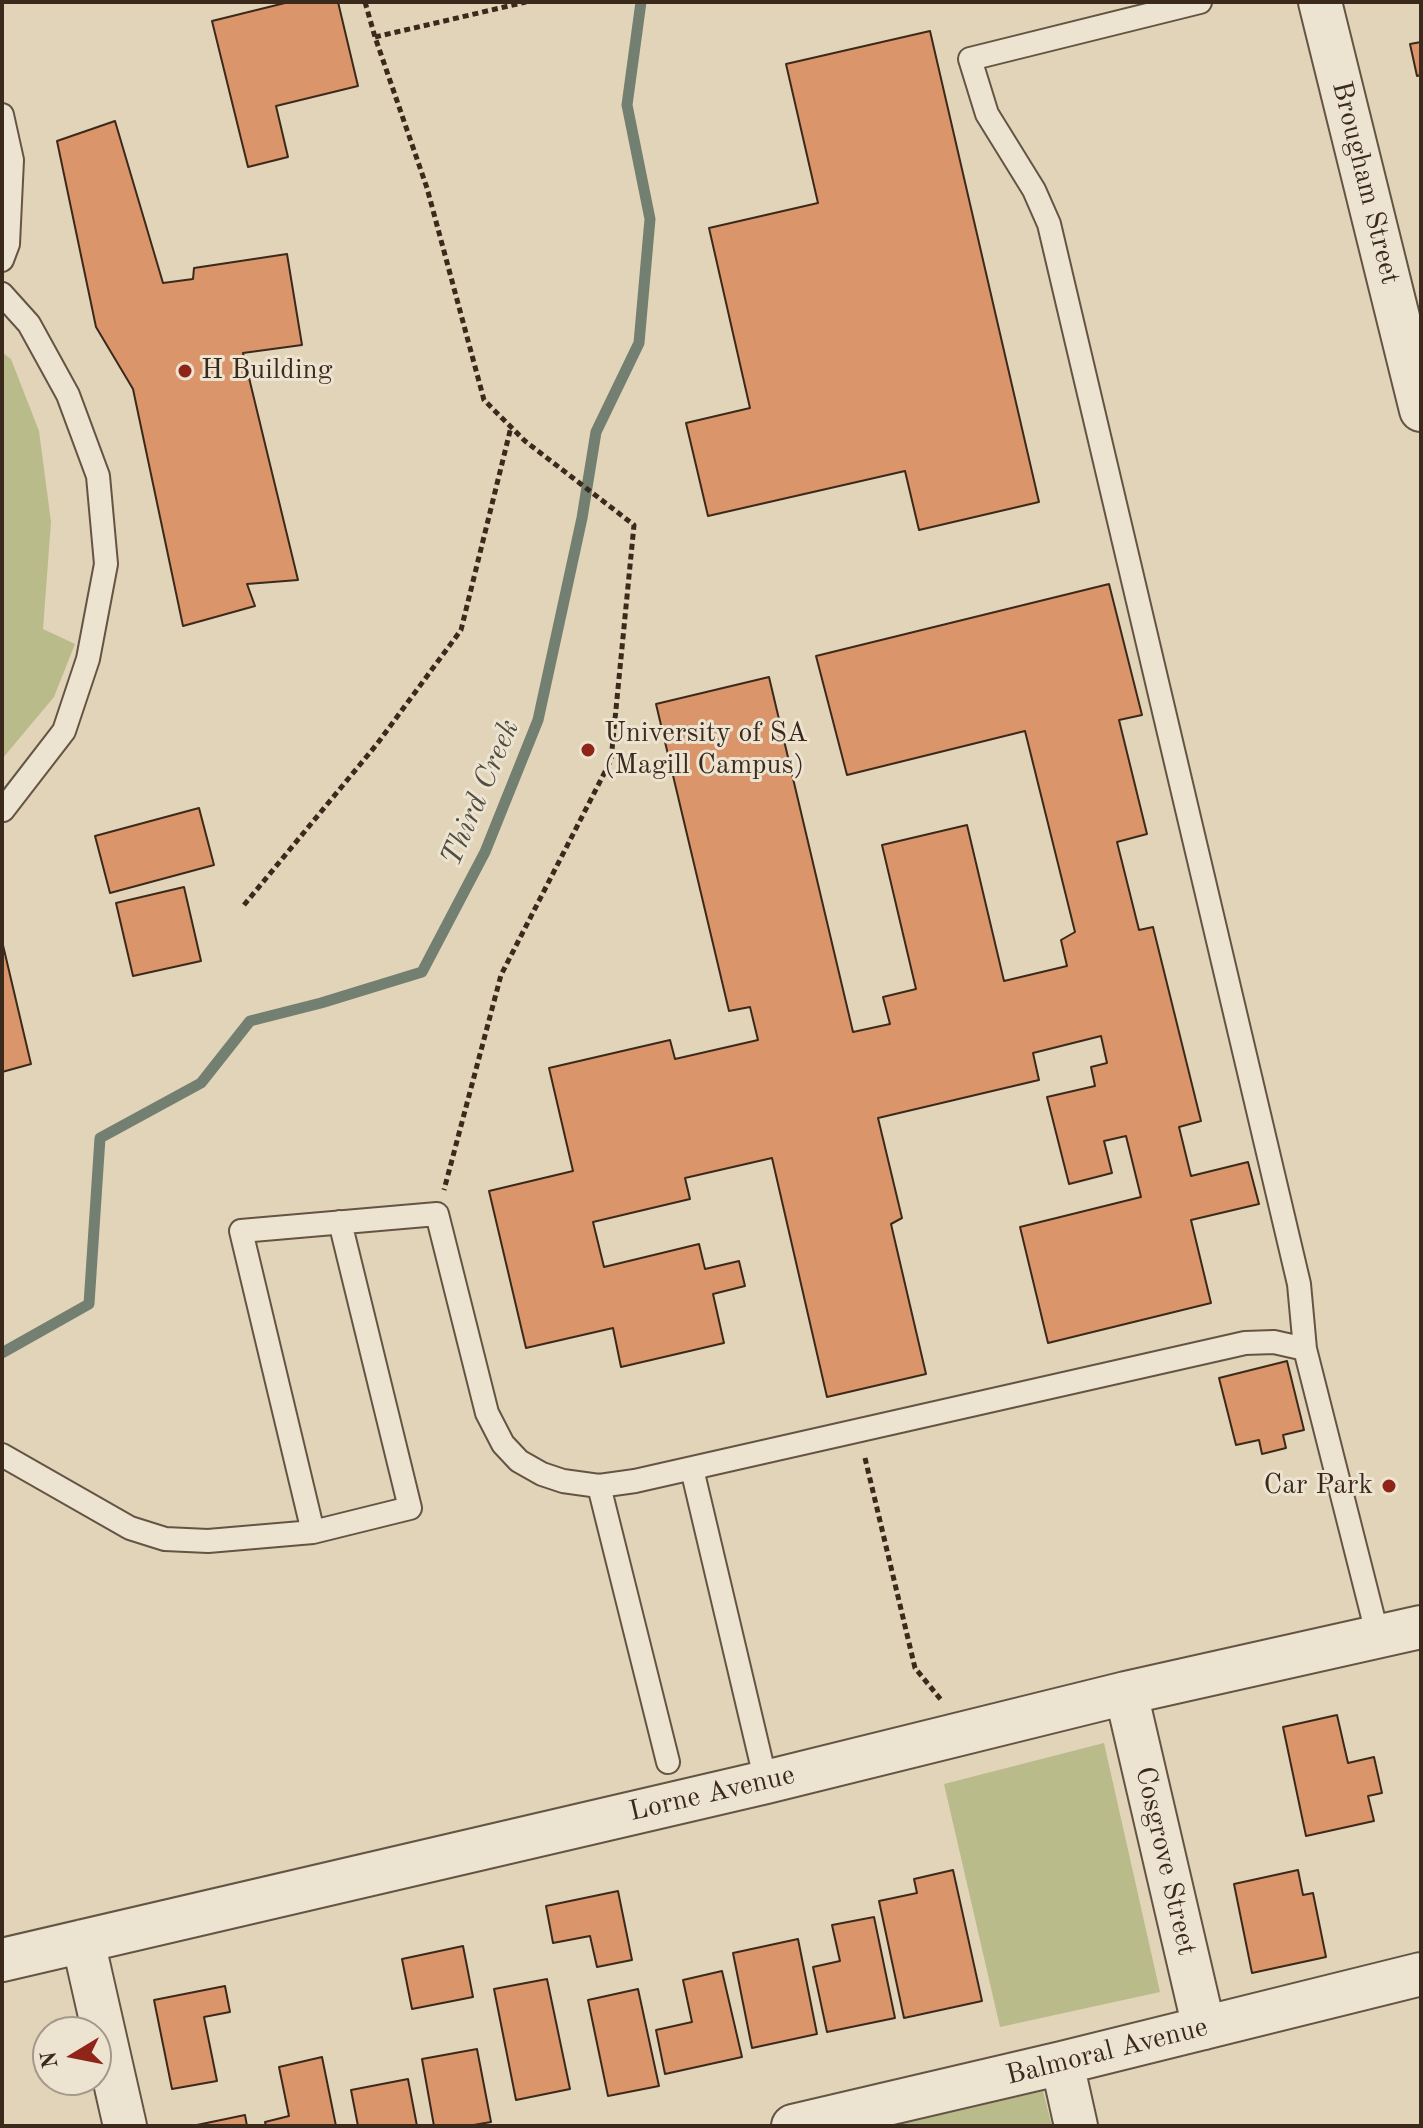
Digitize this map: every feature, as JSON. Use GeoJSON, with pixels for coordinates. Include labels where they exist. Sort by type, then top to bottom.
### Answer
{"type":"FeatureCollection","features":[{"type":"Feature","properties":{"kind":"street","name":"Brougham Street"},"geometry":{"type":"LineString","coordinates":[[1320,2],[1421,410]]}},
{"type":"Feature","properties":{"kind":"street","name":"Lorne Avenue"},"geometry":{"type":"LineString","coordinates":[[2,1960],[766,1782],[1126,1693],[1421,1627]]}},
{"type":"Feature","properties":{"kind":"street","name":"Cosgrove Street"},"geometry":{"type":"LineString","coordinates":[[1126,1693],[1204,2028]]}},
{"type":"Feature","properties":{"kind":"street"},"geometry":{"type":"LineString","coordinates":[[83,1941],[125,2126]]}},
{"type":"Feature","properties":{"kind":"street","name":"Balmoral Avenue"},"geometry":{"type":"LineString","coordinates":[[793,2126],[1421,1974]]}},
{"type":"Feature","properties":{"kind":"street"},"geometry":{"type":"LineString","coordinates":[[1062,2063],[1076,2126]]}},
{"type":"Feature","properties":{"kind":"lane"},"geometry":{"type":"LineString","coordinates":[[1200,2],[970,59],[987,114],[1034,190],[1049,224],[1299,1284],[1305,1349],[1378,1637]]}},
{"type":"Feature","properties":{"kind":"lane"},"geometry":{"type":"LineString","coordinates":[[2,115],[12,160],[8,244],[2,260]]}},
{"type":"Feature","properties":{"kind":"lane"},"geometry":{"type":"LineString","coordinates":[[2,294],[29,324],[68,395],[98,476],[106,564],[88,659],[64,731],[3,810]]}},
{"type":"Feature","properties":{"kind":"lane"},"geometry":{"type":"LineString","coordinates":[[313,1532],[241,1231],[437,1214],[487,1413],[503,1444],[519,1461],[542,1474],[563,1481],[599,1486],[692,1469],[1245,1343],[1274,1342],[1305,1349]]}},
{"type":"Feature","properties":{"kind":"lane"},"geometry":{"type":"LineString","coordinates":[[2,1455],[130,1528],[165,1539],[208,1541],[313,1532],[410,1508],[340,1222]]}},
{"type":"Feature","properties":{"kind":"lane"},"geometry":{"type":"LineString","coordinates":[[692,1469],[1227,1336],[1284,1332],[1305,1349]]}},
{"type":"Feature","properties":{"kind":"lane"},"geometry":{"type":"LineString","coordinates":[[692,1469],[766,1782]]}},
{"type":"Feature","properties":{"kind":"lane"},"geometry":{"type":"LineString","coordinates":[[599,1486],[668,1762]]}},
{"type":"Feature","properties":{"kind":"path"},"geometry":{"type":"LineString","coordinates":[[365,2],[427,188],[484,400],[525,441],[634,525],[611,760],[501,975],[437,1214]]}},
{"type":"Feature","properties":{"kind":"path"},"geometry":{"type":"LineString","coordinates":[[375,37],[526,2]]}},
{"type":"Feature","properties":{"kind":"path"},"geometry":{"type":"LineString","coordinates":[[244,905],[377,744],[461,630],[511,427]]}},
{"type":"Feature","properties":{"kind":"path"},"geometry":{"type":"LineString","coordinates":[[859,1431],[915,1668],[968,1732]]}},
{"type":"Feature","properties":{"kind":"green space"},"geometry":{"type":"Polygon","coordinates":[[[2,352],[11,359],[39,431],[51,522],[43,629],[75,644],[54,697],[2,759],[2,352]]]}},
{"type":"Feature","properties":{"kind":"green space"},"geometry":{"type":"Polygon","coordinates":[[[1104,1743],[1160,1992],[1000,2027],[944,1784],[1104,1743]]]}},
{"type":"Feature","properties":{"kind":"green space"},"geometry":{"type":"Polygon","coordinates":[[[1043,2091],[1052,2126],[887,2126],[1043,2091]]]}},
{"type":"Feature","properties":{"kind":"building"},"geometry":{"type":"Polygon","coordinates":[[[289,2],[338,2],[358,86],[276,106],[288,157],[248,167],[212,21],[289,2]]]}},
{"type":"Feature","properties":{"kind":"building"},"geometry":{"type":"Polygon","coordinates":[[[930,31],[1039,502],[919,530],[905,471],[708,516],[686,423],[750,408],[709,228],[818,203],[786,64],[930,31]]]}},
{"type":"Feature","properties":{"kind":"building"},"geometry":{"type":"Polygon","coordinates":[[[1421,42],[1421,75],[1417,76],[1410,44],[1421,42]]]}},
{"type":"Feature","properties":{"kind":"building","name":"H Building"},"geometry":{"type":"Polygon","coordinates":[[[115,121],[163,283],[193,279],[194,268],[287,254],[302,345],[243,353],[298,580],[247,584],[255,606],[183,626],[133,389],[96,327],[57,141],[115,121]]]}},
{"type":"Feature","properties":{"kind":"building"},"geometry":{"type":"Polygon","coordinates":[[[1109,584],[1142,715],[1119,720],[1147,834],[1117,842],[1139,930],[1153,927],[1201,1121],[1179,1127],[1191,1176],[1248,1162],[1259,1204],[1191,1220],[1211,1303],[1048,1343],[1020,1227],[1141,1197],[1126,1136],[1104,1141],[1112,1173],[1069,1184],[1047,1097],[1095,1086],[1091,1067],[1107,1063],[1101,1036],[1033,1053],[1039,1080],[878,1118],[902,1218],[891,1224],[926,1374],[827,1397],[772,1158],[685,1178],[690,1199],[593,1222],[604,1267],[699,1244],[705,1269],[739,1261],[745,1286],[713,1294],[724,1343],[621,1367],[613,1328],[526,1348],[489,1191],[573,1171],[549,1068],[670,1040],[675,1059],[758,1040],[750,1007],[729,1011],[656,704],[769,677],[853,1032],[890,1024],[883,997],[916,989],[882,845],[967,825],[1004,981],[1067,966],[1061,940],[1075,932],[1025,731],[847,775],[816,656],[1109,584]]]}},
{"type":"Feature","properties":{"kind":"building"},"geometry":{"type":"Polygon","coordinates":[[[199,808],[214,865],[110,893],[95,836],[199,808]]]}},
{"type":"Feature","properties":{"kind":"building"},"geometry":{"type":"Polygon","coordinates":[[[184,887],[201,961],[133,976],[116,903],[184,887]]]}},
{"type":"Feature","properties":{"kind":"building"},"geometry":{"type":"Polygon","coordinates":[[[2,941],[31,1064],[2,1072],[2,941]]]}},
{"type":"Feature","properties":{"kind":"building"},"geometry":{"type":"Polygon","coordinates":[[[1287,1361],[1304,1430],[1283,1435],[1286,1448],[1262,1454],[1259,1440],[1236,1445],[1219,1378],[1287,1361]]]}},
{"type":"Feature","properties":{"kind":"building"},"geometry":{"type":"Polygon","coordinates":[[[1337,1715],[1348,1763],[1374,1757],[1382,1793],[1368,1796],[1374,1821],[1306,1836],[1283,1727],[1337,1715]]]}},
{"type":"Feature","properties":{"kind":"building"},"geometry":{"type":"Polygon","coordinates":[[[953,1870],[982,2001],[904,2018],[879,1901],[917,1893],[914,1879],[953,1870]]]}},
{"type":"Feature","properties":{"kind":"building"},"geometry":{"type":"Polygon","coordinates":[[[1298,1870],[1303,1895],[1313,1893],[1326,1957],[1252,1973],[1234,1884],[1298,1870]]]}},
{"type":"Feature","properties":{"kind":"building"},"geometry":{"type":"Polygon","coordinates":[[[618,1891],[632,1960],[597,1967],[590,1936],[553,1943],[546,1906],[618,1891]]]}},
{"type":"Feature","properties":{"kind":"building"},"geometry":{"type":"Polygon","coordinates":[[[874,1917],[895,2018],[827,2032],[813,1967],[840,1961],[832,1925],[874,1917]]]}},
{"type":"Feature","properties":{"kind":"building"},"geometry":{"type":"Polygon","coordinates":[[[798,1939],[817,2034],[752,2048],[733,1953],[798,1939]]]}},
{"type":"Feature","properties":{"kind":"building"},"geometry":{"type":"Polygon","coordinates":[[[463,1946],[473,1997],[412,2009],[402,1959],[463,1946]]]}},
{"type":"Feature","properties":{"kind":"building"},"geometry":{"type":"Polygon","coordinates":[[[722,1971],[742,2057],[665,2074],[656,2030],[692,2022],[683,1980],[722,1971]]]}},
{"type":"Feature","properties":{"kind":"building"},"geometry":{"type":"Polygon","coordinates":[[[547,1979],[570,2089],[516,2100],[494,1989],[547,1979]]]}},
{"type":"Feature","properties":{"kind":"building"},"geometry":{"type":"Polygon","coordinates":[[[225,1986],[230,2012],[204,2017],[217,2081],[172,2089],[154,2000],[225,1986]]]}},
{"type":"Feature","properties":{"kind":"building"},"geometry":{"type":"Polygon","coordinates":[[[638,1989],[659,2086],[608,2096],[588,2000],[638,1989]]]}},
{"type":"Feature","properties":{"kind":"building"},"geometry":{"type":"Polygon","coordinates":[[[477,2049],[491,2122],[434,2126],[422,2059],[477,2049]]]}},
{"type":"Feature","properties":{"kind":"building"},"geometry":{"type":"Polygon","coordinates":[[[322,2057],[336,2126],[266,2126],[265,2122],[289,2116],[279,2067],[322,2057]]]}},
{"type":"Feature","properties":{"kind":"building"},"geometry":{"type":"Polygon","coordinates":[[[408,2079],[417,2126],[358,2126],[351,2090],[408,2079]]]}},
{"type":"Feature","properties":{"kind":"building"},"geometry":{"type":"Polygon","coordinates":[[[245,2115],[247,2126],[192,2126],[245,2115]]]}},
{"type":"Feature","properties":{"kind":"waterway","name":"Third Creek"},"geometry":{"type":"LineString","coordinates":[[2,1353],[89,1304],[100,1138],[201,1083],[250,1021],[422,972],[485,852],[538,720],[582,518],[596,432],[639,343],[650,219],[627,105],[641,2]]}},
{"type":"Feature","properties":{"kind":"place","name":"H Building"},"geometry":{"type":"Point","coordinates":[185,371]}},
{"type":"Feature","properties":{"kind":"place","name":"University of SA (Magill Campus)"},"geometry":{"type":"Point","coordinates":[588,750]}},
{"type":"Feature","properties":{"kind":"place","name":"Car Park"},"geometry":{"type":"Point","coordinates":[1389,1486]}}]}
